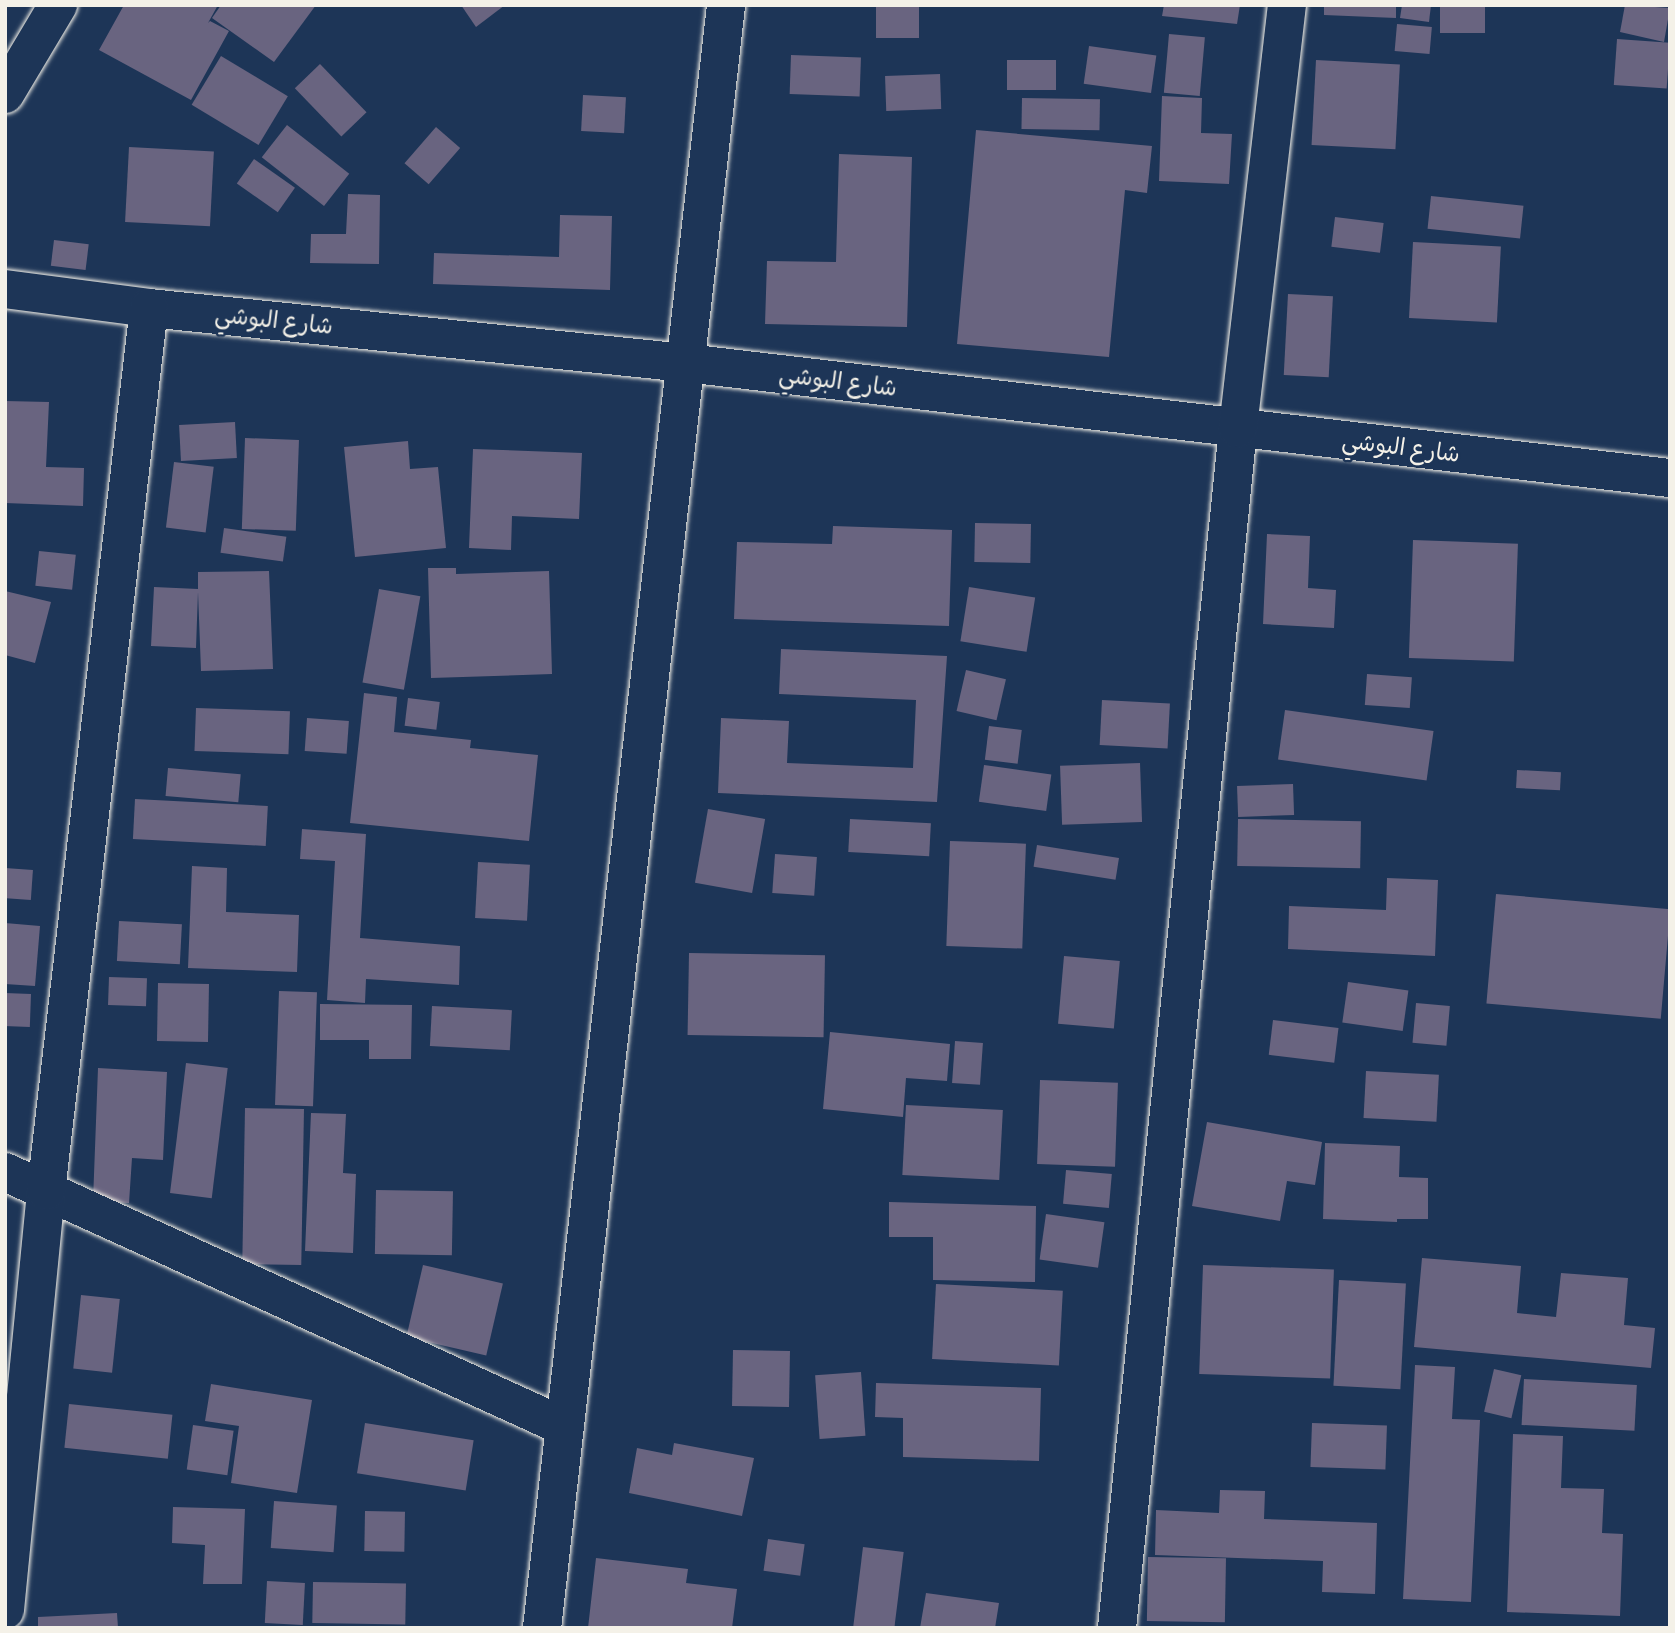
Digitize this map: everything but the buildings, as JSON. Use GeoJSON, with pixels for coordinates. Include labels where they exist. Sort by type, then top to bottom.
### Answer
{"type":"FeatureCollection","features":[{"type":"Feature","properties":{"kind":"street"},"geometry":{"type":"LineString","coordinates":[[5,94],[58,5]]}},
{"type":"Feature","properties":{"kind":"street"},"geometry":{"type":"LineString","coordinates":[[542,1628],[726,5]]}},
{"type":"Feature","properties":{"kind":"street"},"geometry":{"type":"LineString","coordinates":[[1117,1628],[1238,428],[1287,5]]}},
{"type":"Feature","properties":{"kind":"street","name":"شارع البوشي"},"geometry":{"type":"LineString","coordinates":[[5,289],[149,308],[686,363],[1670,478]]}},
{"type":"Feature","properties":{"kind":"street"},"geometry":{"type":"LineString","coordinates":[[5,1610],[47,1191],[149,308]]}},
{"type":"Feature","properties":{"kind":"street"},"geometry":{"type":"LineString","coordinates":[[5,1172],[565,1427]]}}]}
